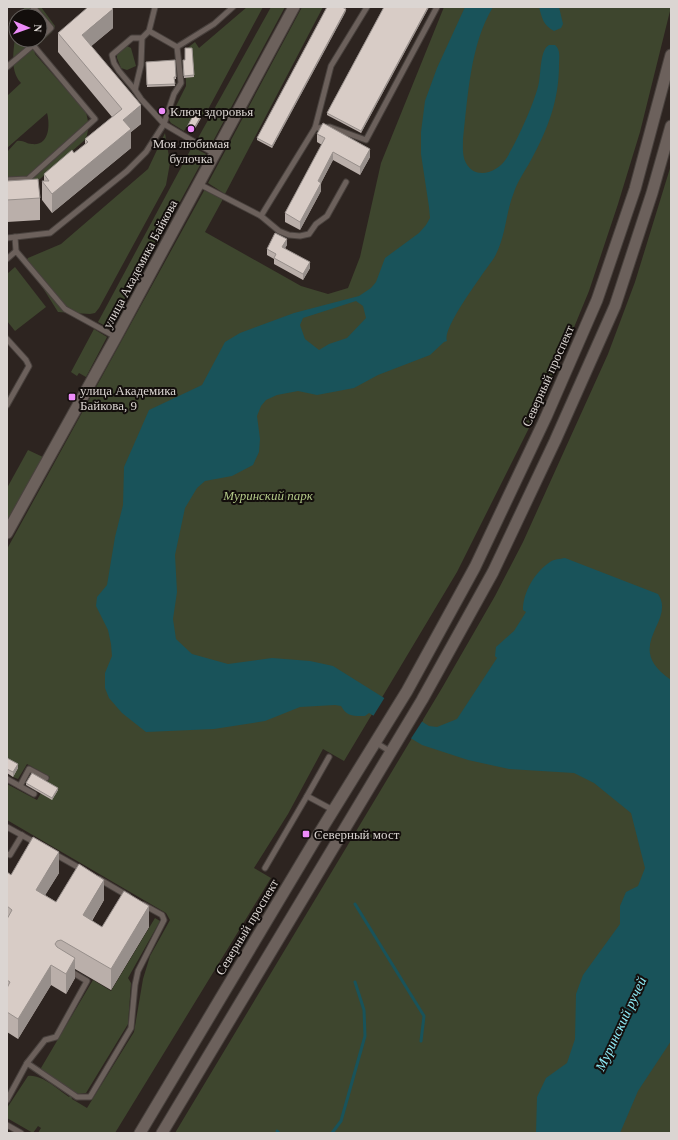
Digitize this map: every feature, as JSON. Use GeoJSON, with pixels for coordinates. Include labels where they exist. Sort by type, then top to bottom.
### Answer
{"type":"FeatureCollection","features":[{"type":"Feature","properties":{"kind":"main road","name":"улица Академика Байкова"},"geometry":{"type":"LineString","coordinates":[[7,533],[216,154],[294,7]]}},
{"type":"Feature","properties":{"kind":"main road","name":"Северный проспект"},"geometry":{"type":"LineString","coordinates":[[140,1133],[333,810],[407,691],[475,567],[546,417],[597,300],[635,189],[671,56]]}},
{"type":"Feature","properties":{"kind":"main road"},"geometry":{"type":"LineString","coordinates":[[162,1133],[422,700],[493,572],[556,441],[615,306],[652,193],[671,126]]}},
{"type":"Feature","properties":{"kind":"lane"},"geometry":{"type":"LineString","coordinates":[[135,90],[141,65],[142,38],[149,31],[155,7]]}},
{"type":"Feature","properties":{"kind":"lane"},"geometry":{"type":"LineString","coordinates":[[177,47],[214,24],[233,7]]}},
{"type":"Feature","properties":{"kind":"lane"},"geometry":{"type":"LineString","coordinates":[[261,216],[315,128],[331,66],[368,7]]}},
{"type":"Feature","properties":{"kind":"lane"},"geometry":{"type":"LineString","coordinates":[[315,128],[330,127],[366,140],[437,7]]}},
{"type":"Feature","properties":{"kind":"lane"},"geometry":{"type":"LineString","coordinates":[[149,31],[177,47]]}},
{"type":"Feature","properties":{"kind":"lane"},"geometry":{"type":"LineString","coordinates":[[142,38],[132,38],[112,55],[114,63],[119,71],[141,99],[164,124],[216,154]]}},
{"type":"Feature","properties":{"kind":"lane"},"geometry":{"type":"LineString","coordinates":[[7,238],[50,233],[126,171],[146,152],[164,124],[174,94],[180,83],[177,47]]}},
{"type":"Feature","properties":{"kind":"lane"},"geometry":{"type":"LineString","coordinates":[[7,67],[29,48]]}},
{"type":"Feature","properties":{"kind":"lane"},"geometry":{"type":"LineString","coordinates":[[7,180],[28,179],[95,119],[36,48]]}},
{"type":"Feature","properties":{"kind":"lane"},"geometry":{"type":"LineString","coordinates":[[199,184],[261,216],[279,230],[289,235],[300,236],[309,234],[316,224],[327,216],[346,182]]}},
{"type":"Feature","properties":{"kind":"lane"},"geometry":{"type":"LineString","coordinates":[[15,237],[16,251],[65,309],[116,337]]}},
{"type":"Feature","properties":{"kind":"lane"},"geometry":{"type":"LineString","coordinates":[[7,259],[16,251]]}},
{"type":"Feature","properties":{"kind":"lane"},"geometry":{"type":"LineString","coordinates":[[7,340],[26,360],[29,366],[7,405]]}},
{"type":"Feature","properties":{"kind":"lane"},"geometry":{"type":"LineString","coordinates":[[377,739],[393,749]]}},
{"type":"Feature","properties":{"kind":"lane"},"geometry":{"type":"LineString","coordinates":[[264,868],[329,757]]}},
{"type":"Feature","properties":{"kind":"lane"},"geometry":{"type":"LineString","coordinates":[[20,786],[30,768],[46,778]]}},
{"type":"Feature","properties":{"kind":"lane"},"geometry":{"type":"LineString","coordinates":[[7,779],[34,794]]}},
{"type":"Feature","properties":{"kind":"lane"},"geometry":{"type":"LineString","coordinates":[[307,796],[333,810]]}},
{"type":"Feature","properties":{"kind":"lane"},"geometry":{"type":"LineString","coordinates":[[7,827],[42,846]]}},
{"type":"Feature","properties":{"kind":"lane"},"geometry":{"type":"LineString","coordinates":[[7,854],[10,855],[22,835]]}},
{"type":"Feature","properties":{"kind":"lane"},"geometry":{"type":"LineString","coordinates":[[48,850],[88,873]]}},
{"type":"Feature","properties":{"kind":"lane"},"geometry":{"type":"LineString","coordinates":[[95,877],[135,900]]}},
{"type":"Feature","properties":{"kind":"lane"},"geometry":{"type":"LineString","coordinates":[[28,1063],[77,1097],[90,1096],[131,1028],[135,985],[138,971],[164,920],[162,915],[142,904]]}},
{"type":"Feature","properties":{"kind":"lane"},"geometry":{"type":"LineString","coordinates":[[7,1100],[28,1063],[45,1040],[56,1037],[87,981],[64,968]]}},
{"type":"Feature","properties":{"kind":"lane"},"geometry":{"type":"LineString","coordinates":[[7,1125],[21,1133]]}},
{"type":"Feature","properties":{"kind":"green space"},"geometry":{"type":"Polygon","coordinates":[[[41,7],[42,8],[24,8],[41,7]]]}},
{"type":"Feature","properties":{"kind":"green space"},"geometry":{"type":"Polygon","coordinates":[[[247,7],[263,7],[204,117],[195,112],[184,131],[171,123],[169,120],[186,86],[185,50],[195,42],[199,48],[247,7]]]}},
{"type":"Feature","properties":{"kind":"green space"},"geometry":{"type":"Polygon","coordinates":[[[271,7],[285,7],[211,145],[198,138],[271,7]]]}},
{"type":"Feature","properties":{"kind":"green space"},"geometry":{"type":"Polygon","coordinates":[[[302,7],[323,7],[225,194],[208,183],[302,7]]]}},
{"type":"Feature","properties":{"kind":"green space","name":"Муринский парк"},"geometry":{"type":"Polygon","coordinates":[[[444,7],[671,7],[640,132],[589,291],[549,388],[457,572],[344,761],[323,749],[288,814],[254,868],[271,878],[115,1133],[38,1133],[41,1128],[38,1126],[33,1133],[7,1118],[7,1108],[28,1076],[33,1076],[39,1077],[50,1083],[69,1097],[71,1095],[72,1099],[87,1108],[134,1032],[143,979],[150,956],[170,920],[166,913],[7,820],[7,784],[37,800],[50,777],[27,764],[18,779],[13,777],[17,768],[7,762],[7,549],[205,189],[223,199],[205,232],[301,286],[328,294],[348,288],[360,257],[381,163],[444,7]]]}},
{"type":"Feature","properties":{"kind":"green space"},"geometry":{"type":"Polygon","coordinates":[[[48,16],[55,26],[48,36],[48,16]]]}},
{"type":"Feature","properties":{"kind":"green space"},"geometry":{"type":"Polygon","coordinates":[[[127,46],[131,48],[136,66],[127,70],[121,68],[117,54],[127,46]]]}},
{"type":"Feature","properties":{"kind":"green space"},"geometry":{"type":"Polygon","coordinates":[[[35,48],[35,54],[86,112],[89,126],[86,139],[33,185],[7,186],[7,152],[17,141],[32,144],[42,142],[48,128],[47,113],[7,148],[7,96],[21,83],[17,77],[13,64],[14,49],[35,48]]]}},
{"type":"Feature","properties":{"kind":"green space"},"geometry":{"type":"Polygon","coordinates":[[[165,133],[170,163],[166,185],[99,308],[95,313],[90,314],[58,312],[26,261],[28,258],[61,244],[148,169],[165,133]]]}},
{"type":"Feature","properties":{"kind":"green space"},"geometry":{"type":"Polygon","coordinates":[[[192,147],[206,154],[111,329],[98,322],[192,147]]]}},
{"type":"Feature","properties":{"kind":"green space"},"geometry":{"type":"Polygon","coordinates":[[[671,165],[671,1133],[175,1133],[442,688],[495,596],[523,542],[608,354],[635,282],[671,165]]]}},
{"type":"Feature","properties":{"kind":"green space"},"geometry":{"type":"Polygon","coordinates":[[[15,267],[46,307],[15,331],[7,321],[7,274],[15,267]]]}},
{"type":"Feature","properties":{"kind":"green space"},"geometry":{"type":"Polygon","coordinates":[[[94,329],[107,337],[86,377],[79,373],[77,376],[71,372],[94,329]]]}},
{"type":"Feature","properties":{"kind":"green space"},"geometry":{"type":"Polygon","coordinates":[[[28,450],[43,457],[7,521],[7,488],[28,450]]]}},
{"type":"Feature","properties":{"kind":"green space"},"geometry":{"type":"Polygon","coordinates":[[[155,918],[160,921],[128,978],[131,983],[128,1024],[86,1093],[78,1094],[42,1071],[41,1068],[93,980],[111,991],[155,918]]]}},
{"type":"Feature","properties":{"kind":"water","name":"Муринский ручей"},"geometry":{"type":"Polygon","coordinates":[[[465,7],[493,7],[479,38],[471,71],[463,139],[463,154],[466,163],[475,172],[486,173],[502,164],[520,132],[537,90],[544,51],[549,45],[555,45],[558,49],[558,78],[555,102],[543,137],[515,190],[510,203],[498,250],[457,313],[447,335],[447,341],[430,355],[378,375],[354,388],[317,395],[298,391],[277,395],[266,400],[261,406],[257,416],[260,439],[259,452],[253,465],[232,476],[205,481],[197,488],[185,508],[175,555],[177,592],[173,619],[176,639],[192,654],[228,664],[272,658],[310,661],[333,666],[429,726],[437,727],[457,719],[497,658],[495,656],[496,647],[514,631],[526,612],[523,610],[525,596],[531,583],[539,571],[552,561],[565,558],[658,594],[662,604],[661,614],[650,645],[651,656],[657,668],[671,680],[671,1041],[638,1091],[620,1133],[536,1133],[537,1097],[546,1078],[567,1063],[575,1039],[576,994],[583,975],[620,924],[620,906],[626,892],[638,886],[645,868],[631,813],[594,783],[574,773],[509,769],[468,760],[422,745],[369,713],[365,716],[348,714],[341,706],[300,707],[265,721],[214,729],[146,732],[122,713],[109,698],[105,688],[105,673],[112,656],[111,644],[108,630],[96,606],[97,597],[107,585],[115,537],[123,505],[124,467],[149,410],[202,385],[225,342],[240,333],[294,313],[359,296],[371,288],[376,282],[385,258],[419,233],[426,225],[430,218],[421,154],[421,132],[425,101],[437,68],[465,7]],[[356,301],[303,318],[300,325],[305,339],[319,350],[329,344],[347,338],[366,318],[363,306],[356,301]]]}},
{"type":"Feature","properties":{"kind":"water"},"geometry":{"type":"Polygon","coordinates":[[[539,7],[559,7],[563,24],[561,28],[554,31],[547,26],[542,18],[539,7]]]}},
{"type":"Feature","properties":{"kind":"pier"},"geometry":{"type":"Polygon","coordinates":[[[385,697],[423,720],[410,740],[372,718],[385,697]]]}},
{"type":"Feature","properties":{"kind":"building"},"geometry":{"type":"Polygon","coordinates":[[[88,7],[111,7],[113,9],[82,35],[141,105],[123,120],[131,129],[52,194],[42,181],[49,181],[44,174],[72,150],[74,153],[88,142],[85,139],[122,109],[58,33],[88,7]]]}},
{"type":"Feature","properties":{"kind":"building"},"geometry":{"type":"Polygon","coordinates":[[[327,7],[342,7],[346,9],[272,146],[257,138],[327,7]]]}},
{"type":"Feature","properties":{"kind":"building"},"geometry":{"type":"Polygon","coordinates":[[[384,7],[428,7],[361,131],[327,113],[384,7]]]}},
{"type":"Feature","properties":{"kind":"building"},"geometry":{"type":"Polygon","coordinates":[[[185,48],[192,48],[194,75],[184,76],[183,60],[185,60],[185,48]]]}},
{"type":"Feature","properties":{"kind":"building"},"geometry":{"type":"Polygon","coordinates":[[[175,60],[175,84],[147,85],[146,62],[175,60]]]}},
{"type":"Feature","properties":{"kind":"building"},"geometry":{"type":"Polygon","coordinates":[[[195,112],[201,116],[193,130],[187,127],[195,112]]]}},
{"type":"Feature","properties":{"kind":"building"},"geometry":{"type":"Polygon","coordinates":[[[323,123],[370,149],[360,167],[333,152],[318,181],[321,183],[300,222],[285,213],[325,138],[317,134],[323,123]]]}},
{"type":"Feature","properties":{"kind":"building"},"geometry":{"type":"Polygon","coordinates":[[[38,179],[40,198],[7,200],[7,181],[38,179]]]}},
{"type":"Feature","properties":{"kind":"building"},"geometry":{"type":"Polygon","coordinates":[[[275,233],[287,239],[282,247],[310,262],[303,274],[274,258],[276,254],[267,249],[275,233]]]}},
{"type":"Feature","properties":{"kind":"building"},"geometry":{"type":"Polygon","coordinates":[[[7,758],[18,764],[13,772],[7,769],[7,758]]]}},
{"type":"Feature","properties":{"kind":"building"},"geometry":{"type":"Polygon","coordinates":[[[32,773],[58,788],[52,798],[26,783],[32,773]]]}},
{"type":"Feature","properties":{"kind":"building"},"geometry":{"type":"Polygon","coordinates":[[[33,837],[59,852],[36,890],[56,902],[79,864],[104,880],[83,915],[102,927],[124,891],[149,906],[111,969],[61,940],[57,941],[55,944],[57,947],[75,958],[66,974],[51,965],[18,1019],[7,1012],[7,988],[10,982],[7,980],[7,919],[12,910],[7,906],[7,872],[11,875],[33,837]]]}},
{"type":"Feature","properties":{"kind":"waterway"},"geometry":{"type":"LineString","coordinates":[[355,904],[424,1016],[421,1041]]}},
{"type":"Feature","properties":{"kind":"waterway"},"geometry":{"type":"LineString","coordinates":[[332,1133],[341,1121],[365,1036],[364,1010],[355,982]]}},
{"type":"Feature","properties":{"kind":"place","name":"Ключ здоровья"},"geometry":{"type":"Point","coordinates":[162,111]}},
{"type":"Feature","properties":{"kind":"place","name":"Моя любимая булочка"},"geometry":{"type":"Point","coordinates":[191,129]}},
{"type":"Feature","properties":{"kind":"place","name":"улица Академика Байкова, 9"},"geometry":{"type":"Point","coordinates":[72,397]}},
{"type":"Feature","properties":{"kind":"place","name":"Северный мост"},"geometry":{"type":"Point","coordinates":[306,834]}}]}
